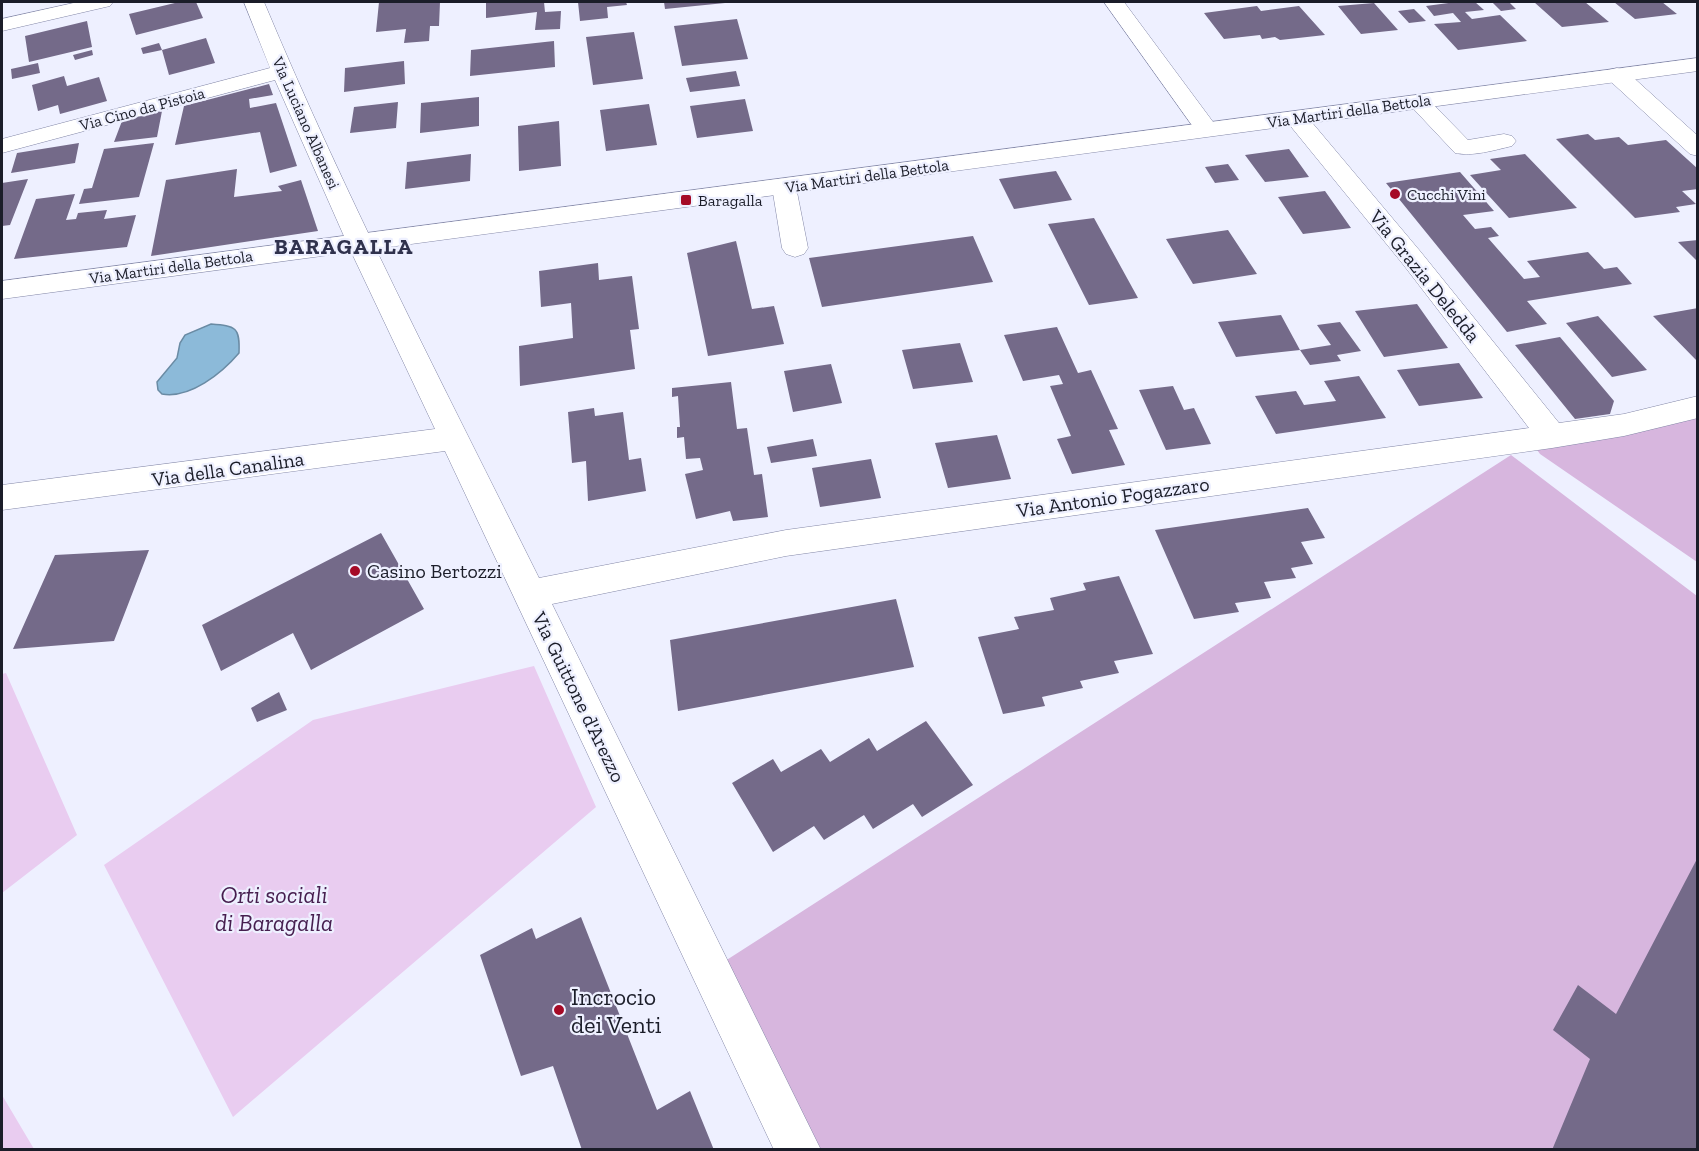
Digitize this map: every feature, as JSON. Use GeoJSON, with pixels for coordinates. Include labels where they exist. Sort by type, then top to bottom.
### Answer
{"type":"FeatureCollection","features":[{"type":"Feature","properties":{"kind":"street"},"geometry":{"type":"LineString","coordinates":[[2,25],[103,2]]}},
{"type":"Feature","properties":{"kind":"street","name":"Via Luciano Albanesi"},"geometry":{"type":"LineString","coordinates":[[254,2],[282,71],[360,243]]}},
{"type":"Feature","properties":{"kind":"street"},"geometry":{"type":"LineString","coordinates":[[1114,2],[1206,130]]}},
{"type":"Feature","properties":{"kind":"street","name":"Via Martiri della Bettola"},"geometry":{"type":"LineString","coordinates":[[2,290],[1698,64]]}},
{"type":"Feature","properties":{"kind":"street","name":"Via Cino da Pistoia"},"geometry":{"type":"LineString","coordinates":[[2,146],[282,71]]}},
{"type":"Feature","properties":{"kind":"street"},"geometry":{"type":"LineString","coordinates":[[1617,75],[1698,149]]}},
{"type":"Feature","properties":{"kind":"street"},"geometry":{"type":"LineString","coordinates":[[1418,102],[1463,148],[1504,141]]}},
{"type":"Feature","properties":{"kind":"street","name":"Via Grazia Deledda"},"geometry":{"type":"LineString","coordinates":[[1296,118],[1411,257],[1552,436]]}},
{"type":"Feature","properties":{"kind":"street"},"geometry":{"type":"LineString","coordinates":[[784,187],[795,248]]}},
{"type":"Feature","properties":{"kind":"street","name":"Via Guittone d'Arezzo"},"geometry":{"type":"LineString","coordinates":[[360,243],[798,1149]]}},
{"type":"Feature","properties":{"kind":"street","name":"Via Antonio Fogazzaro"},"geometry":{"type":"LineString","coordinates":[[530,594],[786,543],[1552,436],[1624,425],[1698,407]]}},
{"type":"Feature","properties":{"kind":"street","name":"Via della Canalina"},"geometry":{"type":"LineString","coordinates":[[2,498],[454,438]]}},
{"type":"Feature","properties":{"kind":"green space","name":"Orti sociali di Baragalla"},"geometry":{"type":"Polygon","coordinates":[[[534,666],[596,807],[233,1117],[104,865],[313,720],[534,666]]]}},
{"type":"Feature","properties":{"kind":"green space"},"geometry":{"type":"Polygon","coordinates":[[[6,673],[77,835],[2,893],[2,674],[6,673]]]}},
{"type":"Feature","properties":{"kind":"green space"},"geometry":{"type":"Polygon","coordinates":[[[2,1095],[34,1149],[2,1149],[2,1095]]]}},
{"type":"Feature","properties":{"kind":"shaded area"},"geometry":{"type":"Polygon","coordinates":[[[1697,406],[1697,562],[1540,454],[1530,440],[1697,406]]]}},
{"type":"Feature","properties":{"kind":"shaded area"},"geometry":{"type":"Polygon","coordinates":[[[1511,455],[1697,596],[1697,1149],[807,1149],[711,970],[1511,455]]]}},
{"type":"Feature","properties":{"kind":"water"},"geometry":{"type":"Polygon","coordinates":[[[211,324],[231,327],[235,330],[239,338],[239,353],[224,369],[205,383],[183,393],[162,394],[158,390],[157,382],[177,358],[180,343],[185,335],[211,324]]]}},
{"type":"Feature","properties":{"kind":"building"},"geometry":{"type":"Polygon","coordinates":[[[179,2],[196,2],[203,18],[136,35],[129,14],[179,2]]]}},
{"type":"Feature","properties":{"kind":"building"},"geometry":{"type":"Polygon","coordinates":[[[379,2],[440,2],[439,26],[430,26],[429,41],[404,43],[406,29],[376,32],[379,2]]]}},
{"type":"Feature","properties":{"kind":"building"},"geometry":{"type":"Polygon","coordinates":[[[486,2],[544,2],[545,12],[561,11],[560,29],[535,30],[537,12],[486,18],[486,2]]]}},
{"type":"Feature","properties":{"kind":"building"},"geometry":{"type":"Polygon","coordinates":[[[578,2],[626,2],[627,5],[607,7],[608,18],[580,21],[578,2]]]}},
{"type":"Feature","properties":{"kind":"building"},"geometry":{"type":"Polygon","coordinates":[[[664,2],[725,2],[725,3],[665,9],[664,2]]]}},
{"type":"Feature","properties":{"kind":"building"},"geometry":{"type":"Polygon","coordinates":[[[1475,2],[1484,10],[1465,12],[1472,19],[1500,15],[1527,41],[1458,50],[1434,24],[1461,22],[1453,13],[1434,16],[1426,6],[1475,2]]]}},
{"type":"Feature","properties":{"kind":"building"},"geometry":{"type":"Polygon","coordinates":[[[1492,2],[1509,2],[1516,9],[1501,11],[1492,2]]]}},
{"type":"Feature","properties":{"kind":"building"},"geometry":{"type":"Polygon","coordinates":[[[1534,2],[1585,2],[1609,22],[1562,27],[1534,2]]]}},
{"type":"Feature","properties":{"kind":"building"},"geometry":{"type":"Polygon","coordinates":[[[1614,2],[1662,2],[1677,14],[1635,19],[1614,2]]]}},
{"type":"Feature","properties":{"kind":"building"},"geometry":{"type":"Polygon","coordinates":[[[1374,3],[1398,30],[1361,34],[1338,6],[1374,3]]]}},
{"type":"Feature","properties":{"kind":"building"},"geometry":{"type":"Polygon","coordinates":[[[1257,6],[1261,11],[1299,6],[1325,35],[1280,40],[1275,37],[1262,39],[1260,35],[1224,39],[1204,13],[1257,6]]]}},
{"type":"Feature","properties":{"kind":"building"},"geometry":{"type":"Polygon","coordinates":[[[1414,9],[1426,21],[1409,23],[1398,11],[1414,9]]]}},
{"type":"Feature","properties":{"kind":"building"},"geometry":{"type":"Polygon","coordinates":[[[737,19],[748,59],[682,66],[674,26],[737,19]]]}},
{"type":"Feature","properties":{"kind":"building"},"geometry":{"type":"Polygon","coordinates":[[[87,21],[92,47],[29,62],[25,36],[87,21]]]}},
{"type":"Feature","properties":{"kind":"building"},"geometry":{"type":"Polygon","coordinates":[[[634,32],[643,79],[593,85],[586,37],[634,32]]]}},
{"type":"Feature","properties":{"kind":"building"},"geometry":{"type":"Polygon","coordinates":[[[206,38],[215,63],[169,75],[162,50],[206,38]]]}},
{"type":"Feature","properties":{"kind":"building"},"geometry":{"type":"Polygon","coordinates":[[[554,41],[555,67],[470,76],[471,50],[554,41]]]}},
{"type":"Feature","properties":{"kind":"building"},"geometry":{"type":"Polygon","coordinates":[[[159,43],[162,50],[143,54],[141,48],[159,43]]]}},
{"type":"Feature","properties":{"kind":"building"},"geometry":{"type":"Polygon","coordinates":[[[92,50],[93,55],[75,60],[73,55],[92,50]]]}},
{"type":"Feature","properties":{"kind":"building"},"geometry":{"type":"Polygon","coordinates":[[[404,61],[405,84],[344,92],[345,68],[404,61]]]}},
{"type":"Feature","properties":{"kind":"building"},"geometry":{"type":"Polygon","coordinates":[[[38,63],[40,73],[12,79],[11,69],[38,63]]]}},
{"type":"Feature","properties":{"kind":"building"},"geometry":{"type":"Polygon","coordinates":[[[736,71],[740,86],[690,92],[686,78],[736,71]]]}},
{"type":"Feature","properties":{"kind":"building"},"geometry":{"type":"Polygon","coordinates":[[[64,76],[67,86],[99,77],[107,101],[60,114],[58,105],[38,111],[32,85],[64,76]]]}},
{"type":"Feature","properties":{"kind":"building"},"geometry":{"type":"Polygon","coordinates":[[[269,84],[273,95],[249,99],[250,108],[276,103],[297,166],[270,173],[260,132],[175,145],[184,106],[269,84]]]}},
{"type":"Feature","properties":{"kind":"building"},"geometry":{"type":"Polygon","coordinates":[[[479,97],[479,126],[420,133],[421,103],[479,97]]]}},
{"type":"Feature","properties":{"kind":"building"},"geometry":{"type":"Polygon","coordinates":[[[745,99],[753,131],[697,138],[690,106],[745,99]]]}},
{"type":"Feature","properties":{"kind":"building"},"geometry":{"type":"Polygon","coordinates":[[[398,102],[396,128],[350,133],[354,107],[398,102]]]}},
{"type":"Feature","properties":{"kind":"building"},"geometry":{"type":"Polygon","coordinates":[[[649,104],[657,145],[606,151],[600,110],[649,104]]]}},
{"type":"Feature","properties":{"kind":"building"},"geometry":{"type":"Polygon","coordinates":[[[162,111],[157,137],[114,142],[122,121],[162,111]]]}},
{"type":"Feature","properties":{"kind":"building"},"geometry":{"type":"Polygon","coordinates":[[[559,121],[561,166],[519,171],[518,126],[559,121]]]}},
{"type":"Feature","properties":{"kind":"building"},"geometry":{"type":"Polygon","coordinates":[[[1588,134],[1595,140],[1619,137],[1628,145],[1666,140],[1698,169],[1698,189],[1682,191],[1696,204],[1676,207],[1680,212],[1635,218],[1556,139],[1588,134]]]}},
{"type":"Feature","properties":{"kind":"building"},"geometry":{"type":"Polygon","coordinates":[[[79,143],[75,163],[11,173],[17,153],[79,143]]]}},
{"type":"Feature","properties":{"kind":"building"},"geometry":{"type":"Polygon","coordinates":[[[154,143],[139,197],[79,204],[84,189],[92,188],[104,149],[154,143]]]}},
{"type":"Feature","properties":{"kind":"building"},"geometry":{"type":"Polygon","coordinates":[[[1289,149],[1309,177],[1265,182],[1245,155],[1289,149]]]}},
{"type":"Feature","properties":{"kind":"building"},"geometry":{"type":"Polygon","coordinates":[[[471,154],[470,181],[405,189],[407,162],[471,154]]]}},
{"type":"Feature","properties":{"kind":"building"},"geometry":{"type":"Polygon","coordinates":[[[1525,154],[1577,208],[1509,218],[1470,175],[1501,170],[1490,159],[1525,154]]]}},
{"type":"Feature","properties":{"kind":"building"},"geometry":{"type":"Polygon","coordinates":[[[1228,164],[1239,180],[1215,183],[1205,167],[1228,164]]]}},
{"type":"Feature","properties":{"kind":"building"},"geometry":{"type":"Polygon","coordinates":[[[237,169],[234,197],[282,191],[278,186],[301,180],[318,231],[151,256],[166,180],[237,169]]]}},
{"type":"Feature","properties":{"kind":"building"},"geometry":{"type":"Polygon","coordinates":[[[1056,171],[1072,200],[1014,209],[999,179],[1056,171]]]}},
{"type":"Feature","properties":{"kind":"building"},"geometry":{"type":"Polygon","coordinates":[[[1460,172],[1494,211],[1463,215],[1475,229],[1491,227],[1499,236],[1488,238],[1524,279],[1540,277],[1527,261],[1588,252],[1604,269],[1617,267],[1632,284],[1527,301],[1547,324],[1507,332],[1386,183],[1460,172]]]}},
{"type":"Feature","properties":{"kind":"building"},"geometry":{"type":"Polygon","coordinates":[[[28,179],[10,225],[2,226],[2,183],[28,179]]]}},
{"type":"Feature","properties":{"kind":"building"},"geometry":{"type":"Polygon","coordinates":[[[1325,191],[1351,228],[1303,234],[1278,197],[1325,191]]]}},
{"type":"Feature","properties":{"kind":"building"},"geometry":{"type":"Polygon","coordinates":[[[75,194],[66,220],[76,219],[78,213],[107,210],[104,219],[136,215],[127,247],[14,259],[36,199],[75,194]]]}},
{"type":"Feature","properties":{"kind":"building"},"geometry":{"type":"Polygon","coordinates":[[[1094,218],[1138,298],[1089,305],[1048,224],[1094,218]]]}},
{"type":"Feature","properties":{"kind":"building"},"geometry":{"type":"Polygon","coordinates":[[[1228,230],[1257,274],[1193,284],[1166,239],[1228,230]]]}},
{"type":"Feature","properties":{"kind":"building"},"geometry":{"type":"Polygon","coordinates":[[[973,236],[993,282],[822,307],[809,258],[973,236]]]}},
{"type":"Feature","properties":{"kind":"building"},"geometry":{"type":"Polygon","coordinates":[[[1698,240],[1698,262],[1678,242],[1698,240]]]}},
{"type":"Feature","properties":{"kind":"building"},"geometry":{"type":"Polygon","coordinates":[[[736,241],[752,309],[774,306],[784,344],[708,356],[687,253],[736,241]]]}},
{"type":"Feature","properties":{"kind":"building"},"geometry":{"type":"Polygon","coordinates":[[[598,263],[599,280],[632,276],[639,329],[630,330],[635,369],[520,386],[519,346],[573,338],[571,303],[541,307],[539,271],[598,263]]]}},
{"type":"Feature","properties":{"kind":"building"},"geometry":{"type":"Polygon","coordinates":[[[1417,304],[1448,348],[1384,357],[1355,311],[1417,304]]]}},
{"type":"Feature","properties":{"kind":"building"},"geometry":{"type":"Polygon","coordinates":[[[1698,308],[1698,362],[1653,316],[1698,308]]]}},
{"type":"Feature","properties":{"kind":"building"},"geometry":{"type":"Polygon","coordinates":[[[1281,315],[1300,350],[1236,357],[1218,322],[1281,315]]]}},
{"type":"Feature","properties":{"kind":"building"},"geometry":{"type":"Polygon","coordinates":[[[1598,316],[1647,370],[1612,377],[1566,323],[1598,316]]]}},
{"type":"Feature","properties":{"kind":"building"},"geometry":{"type":"Polygon","coordinates":[[[1340,322],[1361,351],[1337,355],[1341,361],[1310,365],[1300,350],[1331,345],[1317,325],[1340,322]]]}},
{"type":"Feature","properties":{"kind":"building"},"geometry":{"type":"Polygon","coordinates":[[[1057,327],[1078,373],[1091,370],[1118,429],[1109,430],[1125,465],[1072,474],[1057,439],[1071,436],[1050,386],[1063,384],[1059,375],[1023,381],[1004,335],[1057,327]]]}},
{"type":"Feature","properties":{"kind":"building"},"geometry":{"type":"Polygon","coordinates":[[[1560,337],[1614,401],[1610,414],[1575,419],[1515,345],[1560,337]]]}},
{"type":"Feature","properties":{"kind":"building"},"geometry":{"type":"Polygon","coordinates":[[[960,343],[973,382],[913,389],[902,350],[960,343]]]}},
{"type":"Feature","properties":{"kind":"building"},"geometry":{"type":"Polygon","coordinates":[[[1459,363],[1483,398],[1419,406],[1397,370],[1459,363]]]}},
{"type":"Feature","properties":{"kind":"building"},"geometry":{"type":"Polygon","coordinates":[[[831,364],[842,403],[793,412],[784,371],[831,364]]]}},
{"type":"Feature","properties":{"kind":"building"},"geometry":{"type":"Polygon","coordinates":[[[1359,376],[1386,418],[1276,434],[1255,396],[1296,391],[1304,405],[1336,401],[1324,381],[1359,376]]]}},
{"type":"Feature","properties":{"kind":"building"},"geometry":{"type":"Polygon","coordinates":[[[731,382],[737,429],[747,428],[754,475],[762,474],[768,517],[733,521],[730,511],[696,519],[685,474],[703,470],[700,458],[686,459],[684,437],[677,438],[677,427],[680,427],[678,396],[672,397],[672,388],[731,382]]]}},
{"type":"Feature","properties":{"kind":"building"},"geometry":{"type":"Polygon","coordinates":[[[1173,386],[1184,410],[1194,408],[1211,444],[1166,450],[1139,390],[1173,386]]]}},
{"type":"Feature","properties":{"kind":"building"},"geometry":{"type":"Polygon","coordinates":[[[594,408],[595,416],[623,412],[629,460],[641,458],[646,491],[588,501],[586,461],[572,463],[568,412],[594,408]]]}},
{"type":"Feature","properties":{"kind":"building"},"geometry":{"type":"Polygon","coordinates":[[[997,435],[1011,479],[948,488],[935,443],[997,435]]]}},
{"type":"Feature","properties":{"kind":"building"},"geometry":{"type":"Polygon","coordinates":[[[813,439],[817,456],[771,463],[767,447],[813,439]]]}},
{"type":"Feature","properties":{"kind":"building"},"geometry":{"type":"Polygon","coordinates":[[[871,459],[881,498],[820,507],[812,468],[871,459]]]}},
{"type":"Feature","properties":{"kind":"building"},"geometry":{"type":"Polygon","coordinates":[[[1308,508],[1325,538],[1301,542],[1313,564],[1291,568],[1296,578],[1264,582],[1271,598],[1235,603],[1239,612],[1194,619],[1155,530],[1308,508]]]}},
{"type":"Feature","properties":{"kind":"building","name":"Casino Bertozzi"},"geometry":{"type":"Polygon","coordinates":[[[381,533],[424,609],[311,670],[293,633],[221,671],[202,625],[381,533]]]}},
{"type":"Feature","properties":{"kind":"building"},"geometry":{"type":"Polygon","coordinates":[[[149,550],[114,641],[13,649],[55,555],[149,550]]]}},
{"type":"Feature","properties":{"kind":"building"},"geometry":{"type":"Polygon","coordinates":[[[1119,576],[1153,654],[1114,661],[1119,673],[1080,681],[1083,688],[1042,697],[1045,706],[1003,714],[978,637],[1019,629],[1014,617],[1054,610],[1050,598],[1086,590],[1083,583],[1119,576]]]}},
{"type":"Feature","properties":{"kind":"building"},"geometry":{"type":"Polygon","coordinates":[[[896,599],[914,667],[678,711],[670,640],[896,599]]]}},
{"type":"Feature","properties":{"kind":"building"},"geometry":{"type":"Polygon","coordinates":[[[279,692],[287,710],[257,722],[251,708],[279,692]]]}},
{"type":"Feature","properties":{"kind":"building"},"geometry":{"type":"Polygon","coordinates":[[[926,721],[973,785],[922,817],[913,804],[873,829],[864,815],[824,840],[814,826],[773,852],[732,783],[773,759],[781,772],[821,749],[830,762],[869,738],[877,751],[926,721]]]}},
{"type":"Feature","properties":{"kind":"building"},"geometry":{"type":"Polygon","coordinates":[[[1698,857],[1698,1150],[1552,1150],[1590,1059],[1553,1030],[1578,985],[1616,1014],[1698,857]]]}},
{"type":"Feature","properties":{"kind":"building","name":"Incrocio dei Venti"},"geometry":{"type":"Polygon","coordinates":[[[581,917],[657,1110],[690,1091],[714,1150],[582,1150],[553,1066],[521,1076],[480,955],[532,928],[536,939],[581,917]]]}},
{"type":"Feature","properties":{"kind":"place","name":"Cucchi Vini"},"geometry":{"type":"Point","coordinates":[1395,194]}},
{"type":"Feature","properties":{"kind":"place","name":"Baragalla"},"geometry":{"type":"Point","coordinates":[686,200]}},
{"type":"Feature","properties":{"kind":"place","name":"Casino Bertozzi"},"geometry":{"type":"Point","coordinates":[355,571]}},
{"type":"Feature","properties":{"kind":"place","name":"Incrocio dei Venti"},"geometry":{"type":"Point","coordinates":[559,1010]}},
{"type":"Feature","properties":{"kind":"district","name":"BARAGALLA"},"geometry":{"type":"Point","coordinates":[344,246]}}]}
